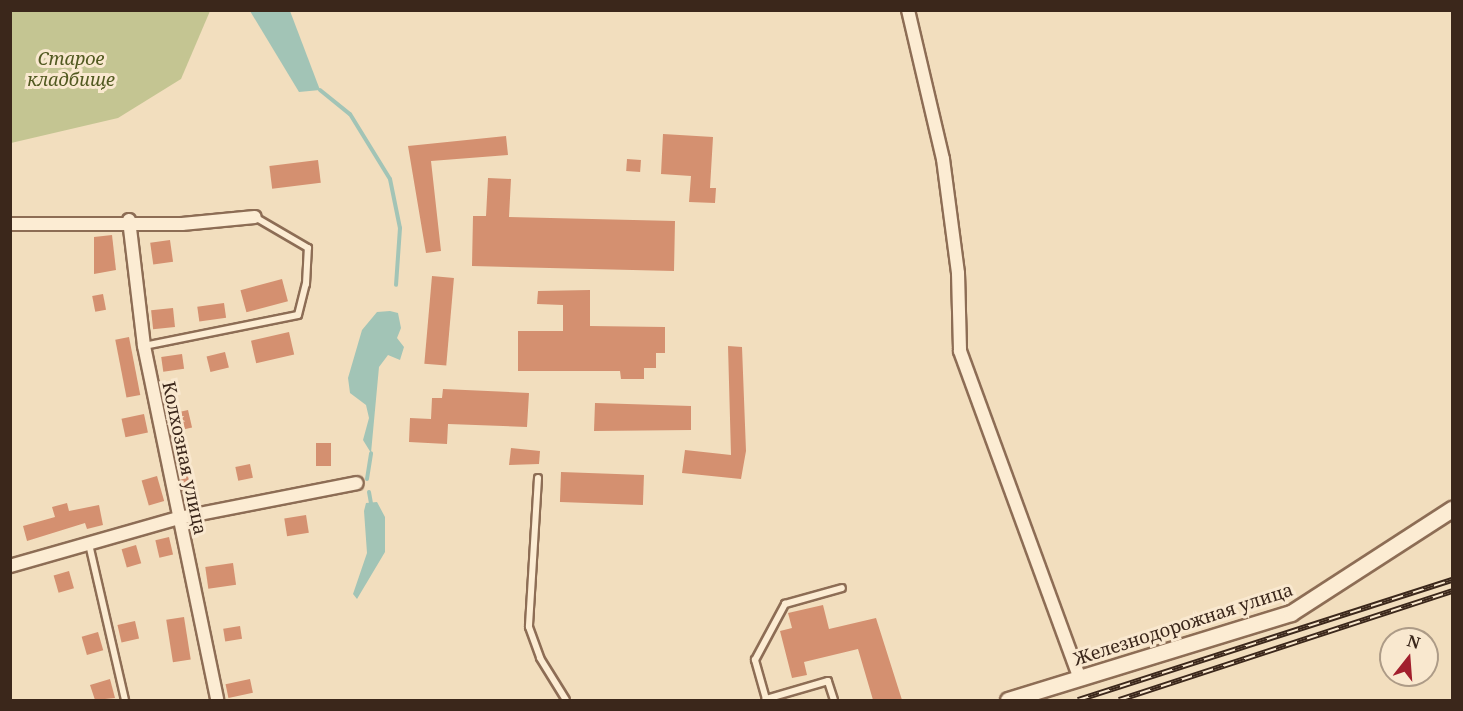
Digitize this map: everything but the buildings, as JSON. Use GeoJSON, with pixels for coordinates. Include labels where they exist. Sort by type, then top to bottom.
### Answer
{"type":"FeatureCollection","features":[{"type":"Feature","properties":{"kind":"street"},"geometry":{"type":"LineString","coordinates":[[908,10],[943,159],[958,273],[960,351],[1080,679]]}},
{"type":"Feature","properties":{"kind":"street"},"geometry":{"type":"LineString","coordinates":[[10,224],[129,220],[182,224],[255,217]]}},
{"type":"Feature","properties":{"kind":"street","name":"Колхозная улица"},"geometry":{"type":"LineString","coordinates":[[129,220],[144,346],[217,700]]}},
{"type":"Feature","properties":{"kind":"street"},"geometry":{"type":"LineString","coordinates":[[10,566],[179,518],[357,483]]}},
{"type":"Feature","properties":{"kind":"street","name":"Железнодорожная улица"},"geometry":{"type":"LineString","coordinates":[[1008,700],[1291,613],[1452,509]]}},
{"type":"Feature","properties":{"kind":"lane"},"geometry":{"type":"LineString","coordinates":[[144,346],[298,315],[306,284],[308,248],[255,217]]}},
{"type":"Feature","properties":{"kind":"lane"},"geometry":{"type":"LineString","coordinates":[[538,478],[529,627],[540,658],[566,700]]}},
{"type":"Feature","properties":{"kind":"lane"},"geometry":{"type":"LineString","coordinates":[[89,544],[125,700]]}},
{"type":"Feature","properties":{"kind":"lane"},"geometry":{"type":"LineString","coordinates":[[834,700],[828,681],[766,699],[755,660],[785,604],[843,588]]}},
{"type":"Feature","properties":{"kind":"green space","name":"Старое кладбище"},"geometry":{"type":"Polygon","coordinates":[[[10,11],[210,11],[181,79],[118,118],[11,143],[10,11]]]}},
{"type":"Feature","properties":{"kind":"shaded area"},"geometry":{"type":"Polygon","coordinates":[[[250,11],[290,11],[320,90],[299,92],[250,11]]]}},
{"type":"Feature","properties":{"kind":"shaded area"},"geometry":{"type":"Polygon","coordinates":[[[377,312],[398,313],[401,328],[397,338],[404,347],[400,360],[388,355],[379,367],[371,453],[363,440],[369,418],[366,405],[350,393],[348,378],[362,330],[377,312]]]}},
{"type":"Feature","properties":{"kind":"shaded area"},"geometry":{"type":"Polygon","coordinates":[[[377,502],[385,517],[385,552],[357,599],[353,594],[367,553],[364,511],[366,503],[377,502]]]}},
{"type":"Feature","properties":{"kind":"waterway"},"geometry":{"type":"LineString","coordinates":[[320,90],[350,114],[390,179],[400,228],[396,285]]}},
{"type":"Feature","properties":{"kind":"waterway"},"geometry":{"type":"LineString","coordinates":[[367,479],[371,453]]}},
{"type":"Feature","properties":{"kind":"waterway"},"geometry":{"type":"LineString","coordinates":[[369,492],[371,503]]}},
{"type":"Feature","properties":{"kind":"railway"},"geometry":{"type":"LineString","coordinates":[[1078,700],[1452,580]]}},
{"type":"Feature","properties":{"kind":"railway"},"geometry":{"type":"LineString","coordinates":[[1119,700],[1452,591]]}}]}
